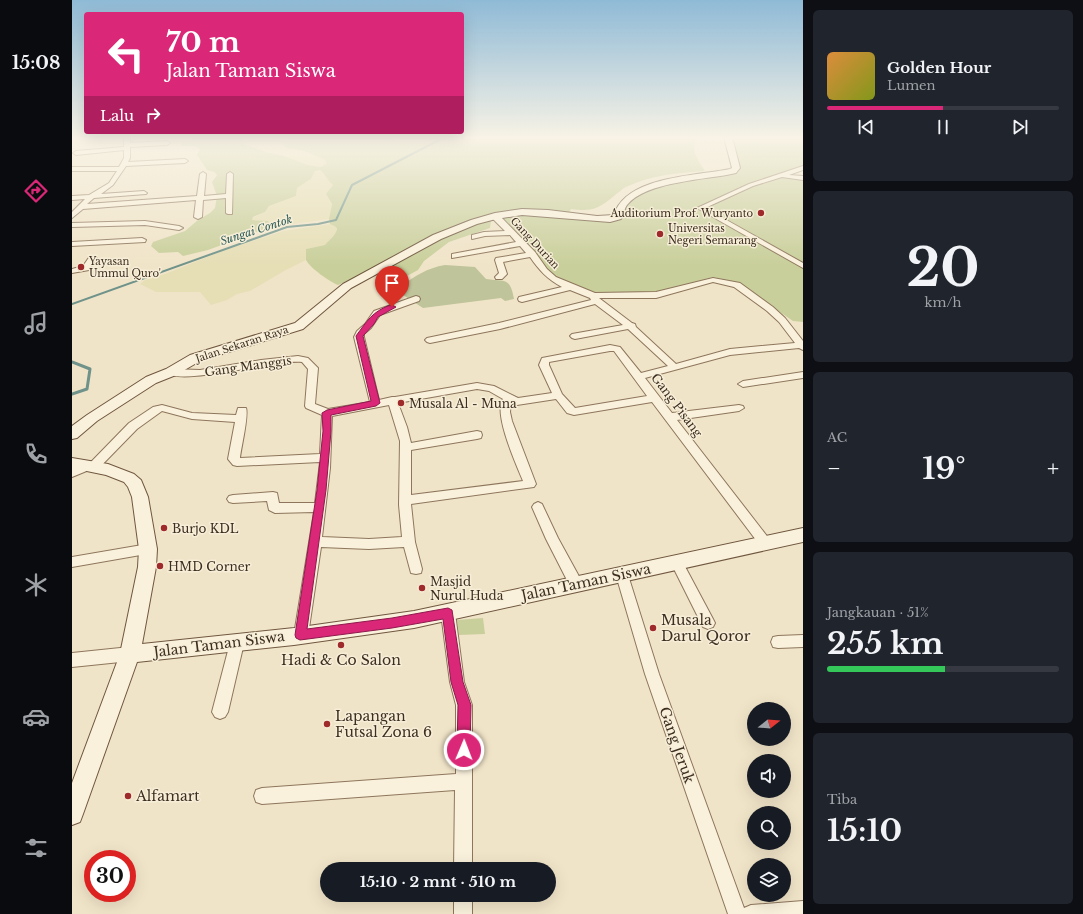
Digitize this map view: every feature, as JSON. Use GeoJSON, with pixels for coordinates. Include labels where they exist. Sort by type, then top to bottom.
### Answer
{"type":"FeatureCollection","features":[{"type":"Feature","properties":{"kind":"main road","name":"Jalan Sekaran Raya"},"geometry":{"type":"LineString","coordinates":[[72,434],[92,418],[151,380],[171,372],[195,358],[299,326],[346,286],[437,237],[474,222],[495,216],[530,212],[597,220],[615,218],[618,217],[624,203],[636,193],[665,183],[687,180]]}},
{"type":"Feature","properties":{"kind":"main road"},"geometry":{"type":"LineString","coordinates":[[72,814],[130,654],[147,567],[148,549],[140,497],[135,484],[129,478],[119,473],[84,465]]}},
{"type":"Feature","properties":{"kind":"main road","name":"Jalan Taman Siswa"},"geometry":{"type":"LineString","coordinates":[[130,654],[237,643],[392,623],[448,613],[495,601],[766,544],[803,534]]}},
{"type":"Feature","properties":{"kind":"street"},"geometry":{"type":"LineString","coordinates":[[72,216],[92,197],[111,184],[114,180]]}},
{"type":"Feature","properties":{"kind":"street"},"geometry":{"type":"LineString","coordinates":[[198,216],[202,180]]}},
{"type":"Feature","properties":{"kind":"street"},"geometry":{"type":"LineString","coordinates":[[229,180],[228,196],[230,213]]}},
{"type":"Feature","properties":{"kind":"street"},"geometry":{"type":"LineString","coordinates":[[767,180],[750,185],[700,208],[803,266]]}},
{"type":"Feature","properties":{"kind":"street"},"geometry":{"type":"LineString","coordinates":[[72,198],[144,193]]}},
{"type":"Feature","properties":{"kind":"street"},"geometry":{"type":"LineString","coordinates":[[81,207],[228,196]]}},
{"type":"Feature","properties":{"kind":"street","name":"Gang Durian"},"geometry":{"type":"LineString","coordinates":[[495,216],[532,254],[544,271],[553,279],[595,298],[653,344],[674,367]]}},
{"type":"Feature","properties":{"kind":"street"},"geometry":{"type":"LineString","coordinates":[[72,225],[145,223],[179,228]]}},
{"type":"Feature","properties":{"kind":"street"},"geometry":{"type":"LineString","coordinates":[[475,236],[511,233]]}},
{"type":"Feature","properties":{"kind":"street"},"geometry":{"type":"LineString","coordinates":[[72,244],[142,240]]}},
{"type":"Feature","properties":{"kind":"street"},"geometry":{"type":"LineString","coordinates":[[455,256],[521,243]]}},
{"type":"Feature","properties":{"kind":"street"},"geometry":{"type":"LineString","coordinates":[[499,277],[503,274],[499,260],[532,254]]}},
{"type":"Feature","properties":{"kind":"street"},"geometry":{"type":"LineString","coordinates":[[72,271],[86,268],[93,258]]}},
{"type":"Feature","properties":{"kind":"street"},"geometry":{"type":"LineString","coordinates":[[430,340],[500,326],[595,298],[656,295],[714,280],[737,285],[770,309],[782,320],[802,346]]}},
{"type":"Feature","properties":{"kind":"street"},"geometry":{"type":"LineString","coordinates":[[522,300],[570,287]]}},
{"type":"Feature","properties":{"kind":"street"},"geometry":{"type":"LineString","coordinates":[[376,403],[359,337],[360,333],[368,326],[380,311],[416,299]]}},
{"type":"Feature","properties":{"kind":"street"},"geometry":{"type":"LineString","coordinates":[[575,336],[632,326]]}},
{"type":"Feature","properties":{"kind":"street","name":"Gang Pisang"},"geometry":{"type":"LineString","coordinates":[[766,544],[638,377],[730,352],[802,346]]}},
{"type":"Feature","properties":{"kind":"street"},"geometry":{"type":"LineString","coordinates":[[638,377],[615,348],[548,358],[545,360],[544,365],[558,395],[571,411],[574,412],[654,398]]}},
{"type":"Feature","properties":{"kind":"street","name":"Gang Manggis"},"geometry":{"type":"LineString","coordinates":[[171,372],[200,373],[261,363],[298,359],[305,360],[313,368],[310,406],[327,413]]}},
{"type":"Feature","properties":{"kind":"street"},"geometry":{"type":"LineString","coordinates":[[743,384],[803,375]]}},
{"type":"Feature","properties":{"kind":"street"},"geometry":{"type":"LineString","coordinates":[[300,635],[319,507],[327,413],[392,400],[477,386],[491,388],[510,398],[522,402],[558,395]]}},
{"type":"Feature","properties":{"kind":"street"},"geometry":{"type":"LineString","coordinates":[[405,500],[530,484],[504,407],[505,403],[510,398]]}},
{"type":"Feature","properties":{"kind":"street"},"geometry":{"type":"LineString","coordinates":[[392,400],[402,428],[406,447],[405,500],[409,542],[416,569]]}},
{"type":"Feature","properties":{"kind":"street"},"geometry":{"type":"LineString","coordinates":[[72,473],[133,426],[157,409],[162,408],[192,416],[242,415],[234,459],[237,462],[324,458]]}},
{"type":"Feature","properties":{"kind":"street"},"geometry":{"type":"LineString","coordinates":[[669,417],[739,408]]}},
{"type":"Feature","properties":{"kind":"street"},"geometry":{"type":"LineString","coordinates":[[406,447],[477,435]]}},
{"type":"Feature","properties":{"kind":"street"},"geometry":{"type":"LineString","coordinates":[[233,499],[273,496],[275,508],[319,507]]}},
{"type":"Feature","properties":{"kind":"street"},"geometry":{"type":"LineString","coordinates":[[538,507],[552,539],[576,584]]}},
{"type":"Feature","properties":{"kind":"street"},"geometry":{"type":"LineString","coordinates":[[314,542],[369,544],[409,542]]}},
{"type":"Feature","properties":{"kind":"street"},"geometry":{"type":"LineString","coordinates":[[72,562],[148,549]]}},
{"type":"Feature","properties":{"kind":"street"},"geometry":{"type":"LineString","coordinates":[[677,563],[708,623]]}},
{"type":"Feature","properties":{"kind":"street","name":"Gang Jeruk"},"geometry":{"type":"LineString","coordinates":[[622,575],[652,674],[737,914]]}},
{"type":"Feature","properties":{"kind":"street"},"geometry":{"type":"LineString","coordinates":[[448,613],[457,682],[464,705],[463,862]]}},
{"type":"Feature","properties":{"kind":"street"},"geometry":{"type":"LineString","coordinates":[[778,642],[803,641]]}},
{"type":"Feature","properties":{"kind":"street"},"geometry":{"type":"LineString","coordinates":[[220,712],[237,643]]}},
{"type":"Feature","properties":{"kind":"street"},"geometry":{"type":"LineString","coordinates":[[72,660],[130,654]]}},
{"type":"Feature","properties":{"kind":"street"},"geometry":{"type":"LineString","coordinates":[[262,796],[464,781]]}},
{"type":"Feature","properties":{"kind":"street"},"geometry":{"type":"LineString","coordinates":[[462,914],[463,902]]}},
{"type":"Feature","properties":{"kind":"street"},"geometry":{"type":"LineString","coordinates":[[751,914],[803,910]]}},
{"type":"Feature","properties":{"kind":"shaded area"},"geometry":{"type":"Polygon","coordinates":[[[310,180],[328,180],[333,185],[327,197],[332,204],[329,219],[271,227],[268,221],[251,220],[265,212],[269,206],[296,196],[297,188],[310,180]]]}},
{"type":"Feature","properties":{"kind":"shaded area"},"geometry":{"type":"Polygon","coordinates":[[[330,224],[336,227],[337,232],[325,245],[306,249],[306,260],[250,291],[237,294],[227,300],[211,305],[200,292],[156,292],[140,284],[145,280],[165,274],[225,250],[283,231],[330,224]]]}},
{"type":"Feature","properties":{"kind":"green space"},"geometry":{"type":"Polygon","coordinates":[[[214,180],[310,180],[297,188],[296,196],[269,206],[265,212],[253,217],[252,220],[268,221],[271,227],[208,250],[183,256],[178,252],[159,253],[151,246],[153,242],[185,231],[215,208],[217,196],[212,182],[214,180]]]}},
{"type":"Feature","properties":{"kind":"green space"},"geometry":{"type":"Polygon","coordinates":[[[328,180],[646,180],[626,187],[599,207],[590,210],[571,209],[569,213],[518,209],[492,213],[490,228],[449,242],[424,261],[418,270],[407,276],[386,274],[361,275],[338,285],[320,274],[306,260],[306,249],[325,245],[337,229],[330,224],[329,219],[332,204],[326,194],[333,185],[328,180]]]}},
{"type":"Feature","properties":{"kind":"green space","name":"Universitas Negeri Semarang"},"geometry":{"type":"Polygon","coordinates":[[[685,180],[764,180],[748,185],[698,207],[803,268],[803,322],[793,321],[736,282],[713,277],[652,294],[594,292],[568,284],[548,272],[501,216],[529,212],[615,219],[637,194],[657,186],[685,180]]]}},
{"type":"Feature","properties":{"kind":"green space"},"geometry":{"type":"Polygon","coordinates":[[[769,180],[803,180],[803,263],[703,208],[769,180]]]}},
{"type":"Feature","properties":{"kind":"green space"},"geometry":{"type":"Polygon","coordinates":[[[445,265],[475,267],[486,279],[508,283],[514,299],[505,301],[501,298],[423,308],[400,293],[401,286],[416,276],[432,268],[445,265]]]}},
{"type":"Feature","properties":{"kind":"green space"},"geometry":{"type":"Polygon","coordinates":[[[483,618],[485,634],[459,635],[457,620],[483,618]]]}},
{"type":"Feature","properties":{"kind":"waterway","name":"Sungai Contok"},"geometry":{"type":"LineString","coordinates":[[72,304],[287,227],[318,224],[336,220],[352,185],[362,180]]}},
{"type":"Feature","properties":{"kind":"waterway","name":"Sungai Contok"},"geometry":{"type":"LineString","coordinates":[[72,362],[90,369],[87,389],[72,394]]}},
{"type":"Feature","properties":{"kind":"place","name":"Auditorium Prof. Wuryanto"},"geometry":{"type":"Point","coordinates":[761,213]}},
{"type":"Feature","properties":{"kind":"place","name":"Universitas Negeri Semarang"},"geometry":{"type":"Point","coordinates":[660,234]}},
{"type":"Feature","properties":{"kind":"place","name":"Yayasan Ummul Quro'"},"geometry":{"type":"Point","coordinates":[81,267]}},
{"type":"Feature","properties":{"kind":"place","name":"Musala Al - Muna"},"geometry":{"type":"Point","coordinates":[401,403]}},
{"type":"Feature","properties":{"kind":"place","name":"Burjo KDL"},"geometry":{"type":"Point","coordinates":[164,528]}},
{"type":"Feature","properties":{"kind":"place","name":"HMD Corner"},"geometry":{"type":"Point","coordinates":[160,566]}},
{"type":"Feature","properties":{"kind":"place","name":"Masjid Nurul Huda"},"geometry":{"type":"Point","coordinates":[422,588]}},
{"type":"Feature","properties":{"kind":"place","name":"Musala Darul Qoror"},"geometry":{"type":"Point","coordinates":[653,628]}},
{"type":"Feature","properties":{"kind":"place","name":"Hadi & Co Salon"},"geometry":{"type":"Point","coordinates":[341,645]}},
{"type":"Feature","properties":{"kind":"place","name":"Lapangan Futsal Zona 6"},"geometry":{"type":"Point","coordinates":[327,724]}},
{"type":"Feature","properties":{"kind":"place","name":"Alfamart"},"geometry":{"type":"Point","coordinates":[128,796]}},
{"type":"Feature","properties":{"kind":"route"},"geometry":{"type":"LineString","coordinates":[[392,307],[380,311],[359,336],[376,403],[327,413],[327,431],[321,490],[300,635],[392,623],[448,613],[454,669],[464,705],[464,750]]}}]}
